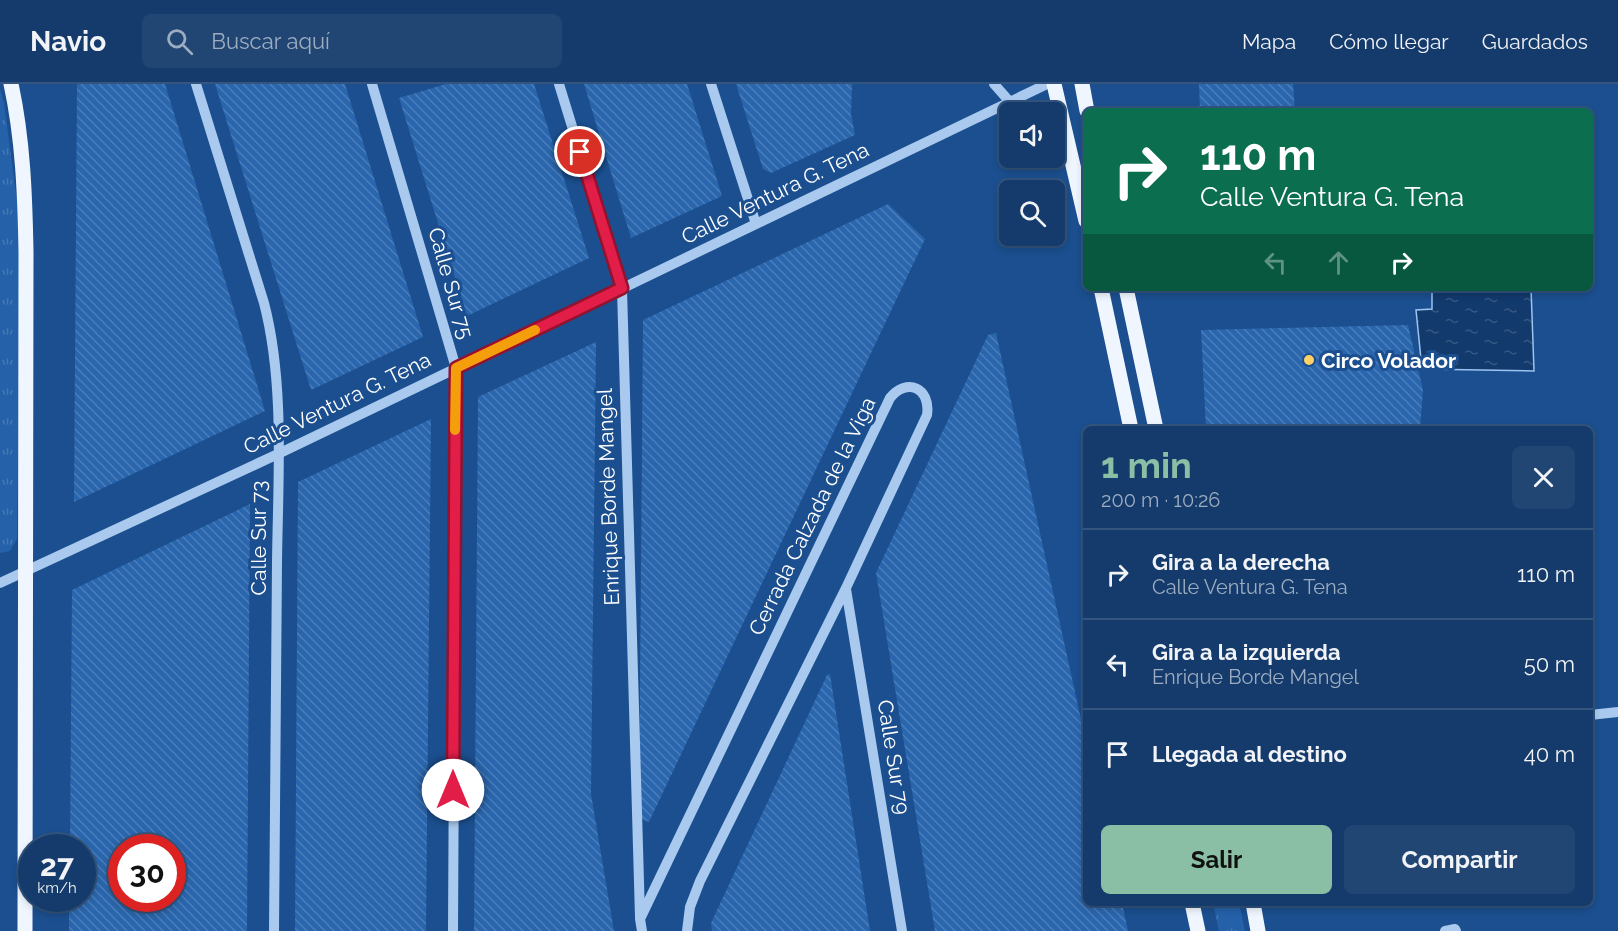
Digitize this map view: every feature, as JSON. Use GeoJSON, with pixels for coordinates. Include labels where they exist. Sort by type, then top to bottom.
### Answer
{"type":"FeatureCollection","features":[{"type":"Feature","properties":{"kind":"main road"},"geometry":{"type":"LineString","coordinates":[[11,84],[21,145],[25,193],[25,931]]}},
{"type":"Feature","properties":{"kind":"main road"},"geometry":{"type":"LineString","coordinates":[[1054,84],[1083,208]]}},
{"type":"Feature","properties":{"kind":"main road"},"geometry":{"type":"LineString","coordinates":[[1082,84],[1086,108]]}},
{"type":"Feature","properties":{"kind":"main road"},"geometry":{"type":"LineString","coordinates":[[1102,291],[1130,426]]}},
{"type":"Feature","properties":{"kind":"main road"},"geometry":{"type":"LineString","coordinates":[[1127,291],[1155,426]]}},
{"type":"Feature","properties":{"kind":"main road"},"geometry":{"type":"LineString","coordinates":[[1193,906],[1198,931]]}},
{"type":"Feature","properties":{"kind":"main road"},"geometry":{"type":"LineString","coordinates":[[1253,906],[1258,931]]}},
{"type":"Feature","properties":{"kind":"street","name":"Calle Sur 73"},"geometry":{"type":"LineString","coordinates":[[196,84],[271,331],[275,356],[278,454],[274,931]]}},
{"type":"Feature","properties":{"kind":"street","name":"Calle Sur 75"},"geometry":{"type":"LineString","coordinates":[[372,84],[456,368],[453,931]]}},
{"type":"Feature","properties":{"kind":"street","name":"Enrique Borde Mangel"},"geometry":{"type":"LineString","coordinates":[[559,84],[622,288],[640,919]]}},
{"type":"Feature","properties":{"kind":"street"},"geometry":{"type":"LineString","coordinates":[[711,84],[756,224]]}},
{"type":"Feature","properties":{"kind":"street"},"geometry":{"type":"LineString","coordinates":[[994,84],[1010,102]]}},
{"type":"Feature","properties":{"kind":"street","name":"Calle Ventura G. Tena"},"geometry":{"type":"LineString","coordinates":[[1010,102],[1047,84]]}},
{"type":"Feature","properties":{"kind":"street","name":"Calle Ventura G. Tena"},"geometry":{"type":"LineString","coordinates":[[0,583],[278,454],[999,107]]}},
{"type":"Feature","properties":{"kind":"street","name":"Cerrada Calzada de la Viga"},"geometry":{"type":"LineString","coordinates":[[640,919],[890,398],[896,390],[906,386],[916,388],[925,395],[929,405],[927,415],[846,588],[700,881],[690,907],[687,931]]}},
{"type":"Feature","properties":{"kind":"street","name":"Calle Sur 79"},"geometry":{"type":"LineString","coordinates":[[846,588],[902,931]]}},
{"type":"Feature","properties":{"kind":"street"},"geometry":{"type":"LineString","coordinates":[[1593,715],[1618,712]]}},
{"type":"Feature","properties":{"kind":"street"},"geometry":{"type":"LineString","coordinates":[[640,919],[642,931]]}},
{"type":"Feature","properties":{"kind":"street"},"geometry":{"type":"LineString","coordinates":[[1445,931],[1455,929],[1456,931]]}},
{"type":"Feature","properties":{"kind":"green space"},"geometry":{"type":"Polygon","coordinates":[[[0,89],[4,103],[17,201],[20,282],[17,539],[10,551],[0,553],[0,89]]]}},
{"type":"Feature","properties":{"kind":"green space"},"geometry":{"type":"Polygon","coordinates":[[[1214,906],[1240,906],[1245,931],[1219,931],[1214,906]]]}},
{"type":"Feature","properties":{"kind":"water"},"geometry":{"type":"Polygon","coordinates":[[[1432,291],[1531,291],[1534,371],[1422,369],[1416,310],[1432,309],[1432,291]]]}},
{"type":"Feature","properties":{"kind":"building"},"geometry":{"type":"Polygon","coordinates":[[[77,84],[165,84],[265,411],[74,502],[77,84]]]}},
{"type":"Feature","properties":{"kind":"building"},"geometry":{"type":"Polygon","coordinates":[[[215,84],[345,84],[423,337],[311,390],[215,84]]]}},
{"type":"Feature","properties":{"kind":"building"},"geometry":{"type":"Polygon","coordinates":[[[446,84],[534,84],[589,258],[467,316],[399,98],[446,84]]]}},
{"type":"Feature","properties":{"kind":"building"},"geometry":{"type":"Polygon","coordinates":[[[584,84],[687,84],[722,196],[631,238],[584,84]]]}},
{"type":"Feature","properties":{"kind":"building"},"geometry":{"type":"Polygon","coordinates":[[[736,84],[852,84],[851,114],[855,135],[771,173],[763,169],[736,84]]]}},
{"type":"Feature","properties":{"kind":"building"},"geometry":{"type":"Polygon","coordinates":[[[1199,84],[1293,84],[1295,108],[1200,108],[1199,84]]]}},
{"type":"Feature","properties":{"kind":"building"},"geometry":{"type":"Polygon","coordinates":[[[888,204],[925,239],[649,822],[639,818],[643,320],[888,204]]]}},
{"type":"Feature","properties":{"kind":"building","name":"Circo Volador"},"geometry":{"type":"Polygon","coordinates":[[[1408,325],[1423,390],[1420,426],[1206,426],[1201,330],[1408,325]]]}},
{"type":"Feature","properties":{"kind":"building"},"geometry":{"type":"Polygon","coordinates":[[[996,333],[1083,728],[1083,906],[1123,906],[1128,931],[935,931],[876,573],[988,335],[996,333]]]}},
{"type":"Feature","properties":{"kind":"building"},"geometry":{"type":"Polygon","coordinates":[[[596,342],[591,794],[614,931],[474,931],[478,397],[596,342]]]}},
{"type":"Feature","properties":{"kind":"building"},"geometry":{"type":"Polygon","coordinates":[[[431,419],[426,931],[295,931],[298,482],[431,419]]]}},
{"type":"Feature","properties":{"kind":"building"},"geometry":{"type":"Polygon","coordinates":[[[250,504],[247,931],[69,931],[69,912],[96,912],[96,834],[70,834],[72,590],[250,504]]]}},
{"type":"Feature","properties":{"kind":"building"},"geometry":{"type":"Polygon","coordinates":[[[830,674],[870,931],[712,931],[711,923],[827,675],[830,674]]]}},
{"type":"Feature","properties":{"kind":"slow traffic"},"geometry":{"type":"LineString","coordinates":[[455,430],[456,368],[535,330]]}},
{"type":"Feature","properties":{"kind":"place","name":"Circo Volador"},"geometry":{"type":"Point","coordinates":[1309,360]}},
{"type":"Feature","properties":{"kind":"route"},"geometry":{"type":"LineString","coordinates":[[453,790],[456,368],[622,288],[580,152]]}}]}
